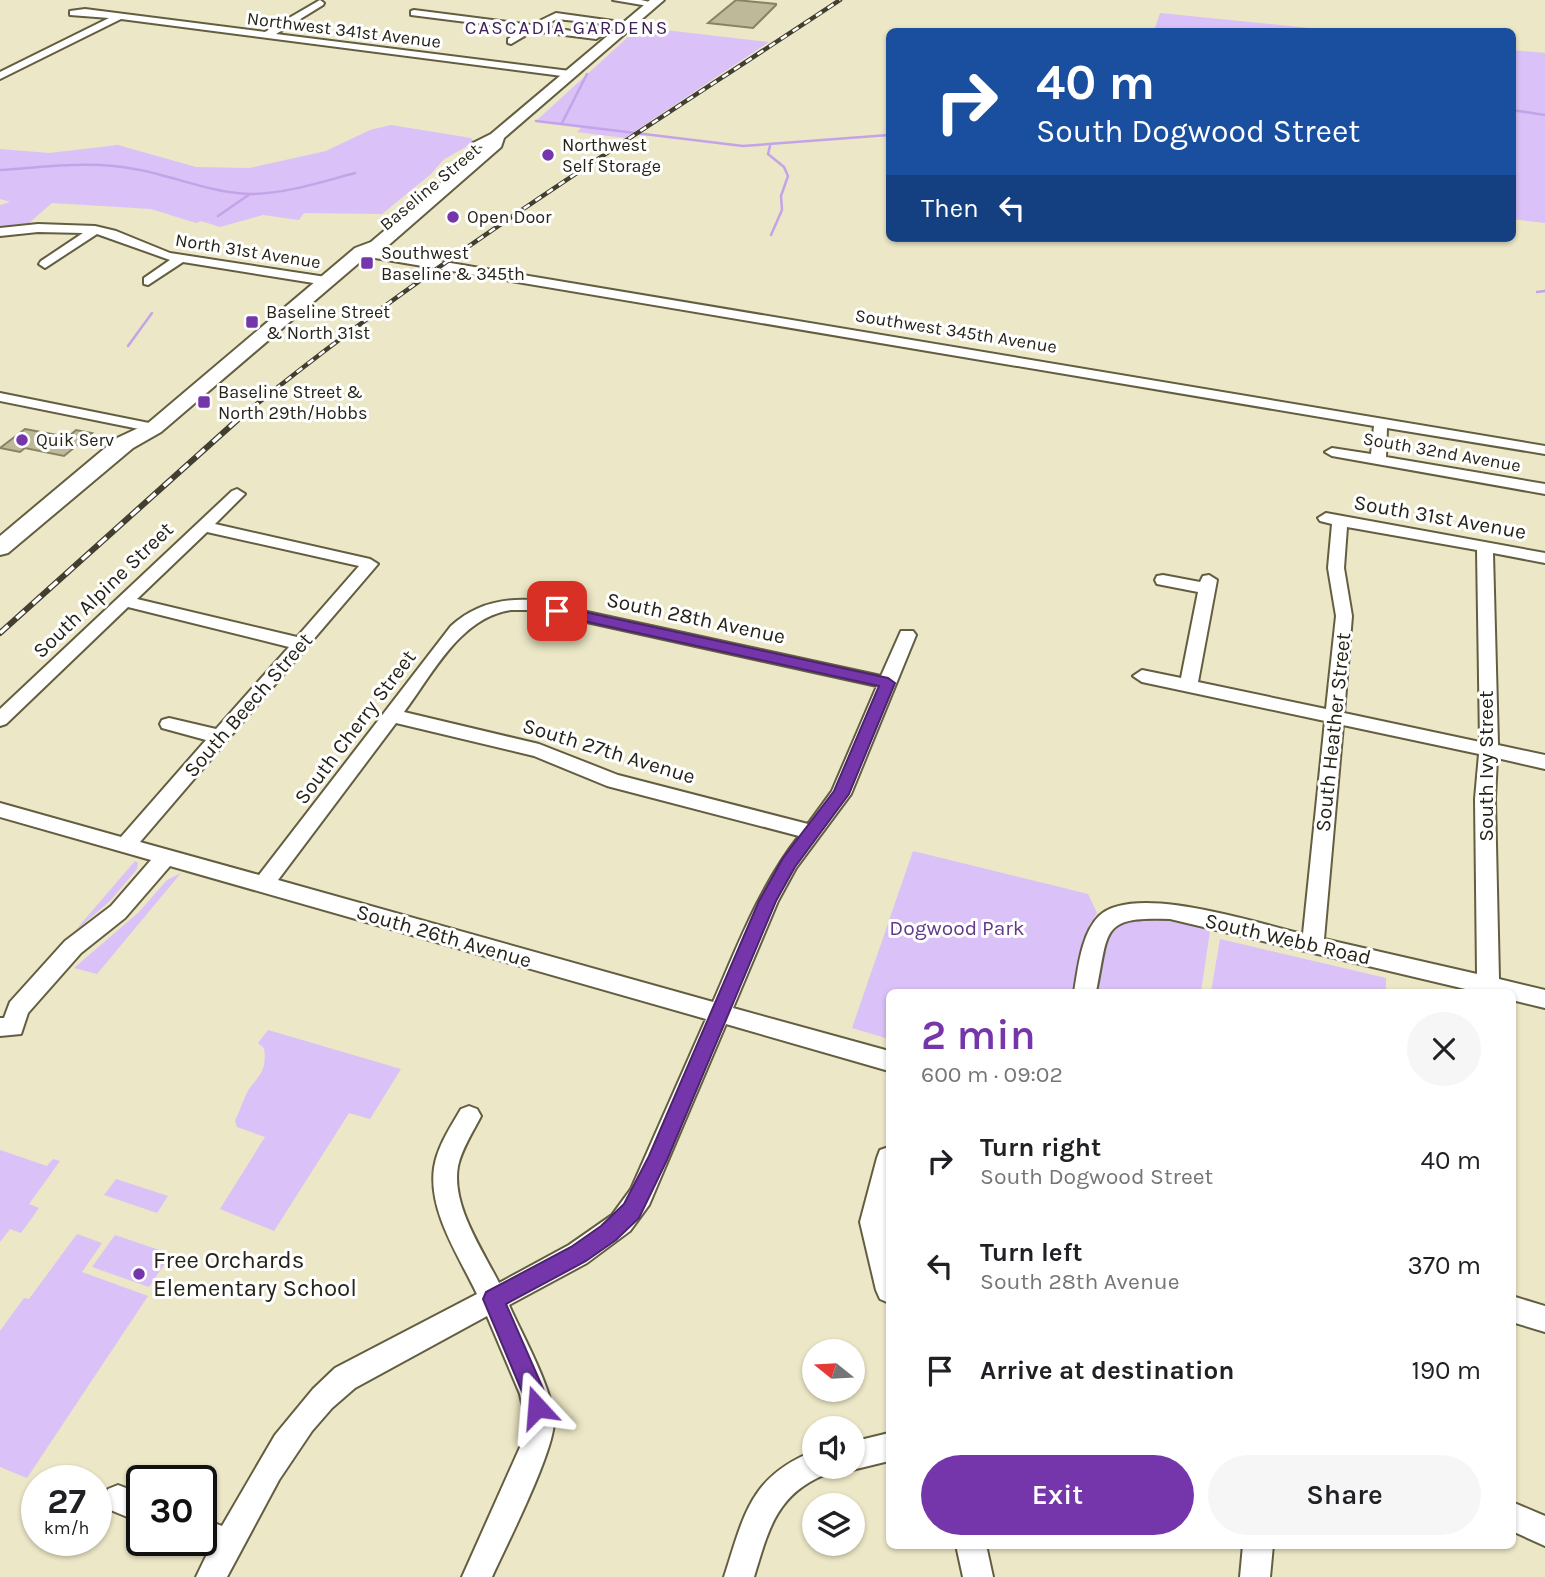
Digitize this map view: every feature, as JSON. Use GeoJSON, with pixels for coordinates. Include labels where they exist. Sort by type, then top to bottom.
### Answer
{"type":"FeatureCollection","features":[{"type":"Feature","properties":{"kind":"highway","name":"Baseline Street"},"geometry":{"type":"LineString","coordinates":[[0,548],[125,443],[154,428],[361,252],[362,244],[371,236],[483,142],[496,137],[656,2]]}},
{"type":"Feature","properties":{"kind":"highway","name":"Baseline Street"},"geometry":{"type":"LineString","coordinates":[[0,567],[142,446],[154,428]]}},
{"type":"Feature","properties":{"kind":"street"},"geometry":{"type":"LineString","coordinates":[[617,0],[656,2]]}},
{"type":"Feature","properties":{"kind":"street"},"geometry":{"type":"LineString","coordinates":[[265,36],[320,3]]}},
{"type":"Feature","properties":{"kind":"street"},"geometry":{"type":"LineString","coordinates":[[414,12],[596,36]]}},
{"type":"Feature","properties":{"kind":"street","name":"Northwest 341st Avenue"},"geometry":{"type":"LineString","coordinates":[[73,13],[570,74]]}},
{"type":"Feature","properties":{"kind":"street"},"geometry":{"type":"LineString","coordinates":[[0,76],[118,17]]}},
{"type":"Feature","properties":{"kind":"street"},"geometry":{"type":"LineString","coordinates":[[511,41],[554,17],[630,24]]}},
{"type":"Feature","properties":{"kind":"street","name":"North 31st Avenue"},"geometry":{"type":"LineString","coordinates":[[0,232],[38,228],[95,230],[180,258],[326,281]]}},
{"type":"Feature","properties":{"kind":"street"},"geometry":{"type":"LineString","coordinates":[[45,264],[95,230]]}},
{"type":"Feature","properties":{"kind":"street","name":"Southwest 345th Avenue"},"geometry":{"type":"LineString","coordinates":[[361,252],[1545,450]]}},
{"type":"Feature","properties":{"kind":"street"},"geometry":{"type":"LineString","coordinates":[[148,281],[180,258]]}},
{"type":"Feature","properties":{"kind":"street"},"geometry":{"type":"LineString","coordinates":[[0,397],[154,428]]}},
{"type":"Feature","properties":{"kind":"street"},"geometry":{"type":"LineString","coordinates":[[1378,460],[1380,428]]}},
{"type":"Feature","properties":{"kind":"street","name":"South 32nd Avenue"},"geometry":{"type":"LineString","coordinates":[[1332,452],[1545,489]]}},
{"type":"Feature","properties":{"kind":"street","name":"South Alpine Street"},"geometry":{"type":"LineString","coordinates":[[0,720],[237,494]]}},
{"type":"Feature","properties":{"kind":"street","name":"South 31st Avenue"},"geometry":{"type":"LineString","coordinates":[[1333,519],[1545,558]]}},
{"type":"Feature","properties":{"kind":"street","name":"South Heather Street"},"geometry":{"type":"LineString","coordinates":[[1313,945],[1345,616],[1336,568],[1333,519]]}},
{"type":"Feature","properties":{"kind":"street","name":"South Beech Street"},"geometry":{"type":"LineString","coordinates":[[125,845],[370,564],[203,526]]}},
{"type":"Feature","properties":{"kind":"street","name":"South Ivy Street"},"geometry":{"type":"LineString","coordinates":[[1485,547],[1489,750],[1485,799],[1488,986]]}},
{"type":"Feature","properties":{"kind":"street"},"geometry":{"type":"LineString","coordinates":[[1163,580],[1208,584],[1189,685]]}},
{"type":"Feature","properties":{"kind":"street"},"geometry":{"type":"LineString","coordinates":[[123,601],[301,644]]}},
{"type":"Feature","properties":{"kind":"street","name":"South 28th Avenue"},"geometry":{"type":"LineString","coordinates":[[493,608],[506,604],[532,605],[888,683]]}},
{"type":"Feature","properties":{"kind":"street","name":"South Cherry Street"},"geometry":{"type":"LineString","coordinates":[[263,885],[457,630],[473,616],[493,608]]}},
{"type":"Feature","properties":{"kind":"street"},"geometry":{"type":"LineString","coordinates":[[211,1577],[292,1430],[326,1394],[345,1378],[578,1254],[615,1228],[631,1211],[657,1160],[778,881],[810,832],[841,794],[906,635]]}},
{"type":"Feature","properties":{"kind":"street"},"geometry":{"type":"LineString","coordinates":[[1142,676],[1545,762]]}},
{"type":"Feature","properties":{"kind":"street","name":"South 27th Avenue"},"geometry":{"type":"LineString","coordinates":[[393,716],[539,751],[614,781],[784,823],[810,832]]}},
{"type":"Feature","properties":{"kind":"street"},"geometry":{"type":"LineString","coordinates":[[169,724],[220,737]]}},
{"type":"Feature","properties":{"kind":"street","name":"South 26th Avenue"},"geometry":{"type":"LineString","coordinates":[[0,810],[886,1060]]}},
{"type":"Feature","properties":{"kind":"street"},"geometry":{"type":"LineString","coordinates":[[6,1027],[18,1009],[73,947],[118,912],[165,858]]}},
{"type":"Feature","properties":{"kind":"street","name":"South Webb Road"},"geometry":{"type":"LineString","coordinates":[[1086,989],[1098,934],[1103,925],[1119,911],[1134,909],[1170,911],[1501,989]]}},
{"type":"Feature","properties":{"kind":"street","name":"South Webb Road"},"geometry":{"type":"LineString","coordinates":[[1516,992],[1545,999]]}},
{"type":"Feature","properties":{"kind":"street"},"geometry":{"type":"LineString","coordinates":[[469,1116],[446,1166],[446,1190],[453,1216],[534,1393],[540,1421],[535,1446],[478,1577]]}},
{"type":"Feature","properties":{"kind":"street"},"geometry":{"type":"LineString","coordinates":[[886,1170],[873,1222],[886,1277]]}},
{"type":"Feature","properties":{"kind":"street"},"geometry":{"type":"LineString","coordinates":[[1516,1310],[1545,1319]]}},
{"type":"Feature","properties":{"kind":"street"},"geometry":{"type":"LineString","coordinates":[[865,1453],[886,1448]]}},
{"type":"Feature","properties":{"kind":"street"},"geometry":{"type":"LineString","coordinates":[[739,1577],[762,1509],[783,1481],[802,1471]]}},
{"type":"Feature","properties":{"kind":"street"},"geometry":{"type":"LineString","coordinates":[[1516,1518],[1545,1531]]}},
{"type":"Feature","properties":{"kind":"street"},"geometry":{"type":"LineString","coordinates":[[217,1539],[229,1544]]}},
{"type":"Feature","properties":{"kind":"street"},"geometry":{"type":"LineString","coordinates":[[972,1549],[978,1577]]}},
{"type":"Feature","properties":{"kind":"street"},"geometry":{"type":"LineString","coordinates":[[1255,1577],[1258,1549]]}},
{"type":"Feature","properties":{"kind":"green space"},"geometry":{"type":"Polygon","coordinates":[[[1160,13],[1309,28],[1155,28],[1160,13]]]}},
{"type":"Feature","properties":{"kind":"green space"},"geometry":{"type":"Polygon","coordinates":[[[639,27],[769,42],[625,138],[577,132],[582,127],[536,121],[639,27]]]}},
{"type":"Feature","properties":{"kind":"green space"},"geometry":{"type":"Polygon","coordinates":[[[1516,50],[1545,53],[1545,223],[1516,219],[1516,50]]]}},
{"type":"Feature","properties":{"kind":"green space"},"geometry":{"type":"Polygon","coordinates":[[[391,125],[471,138],[474,142],[443,160],[431,174],[382,214],[304,213],[299,220],[263,215],[220,227],[201,221],[196,223],[151,209],[52,203],[29,223],[0,227],[0,205],[10,202],[0,199],[0,149],[49,153],[118,145],[196,167],[249,168],[326,151],[370,130],[391,125]]]}},
{"type":"Feature","properties":{"kind":"green space","name":"Dogwood Park"},"geometry":{"type":"Polygon","coordinates":[[[913,851],[1088,894],[1097,913],[1088,927],[1073,989],[886,989],[886,1038],[852,1028],[913,851]]]}},
{"type":"Feature","properties":{"kind":"green space"},"geometry":{"type":"Polygon","coordinates":[[[135,861],[138,863],[137,869],[110,901],[74,932],[135,861]]]}},
{"type":"Feature","properties":{"kind":"green space"},"geometry":{"type":"Polygon","coordinates":[[[181,873],[97,974],[74,968],[139,912],[167,880],[181,873]]]}},
{"type":"Feature","properties":{"kind":"green space"},"geometry":{"type":"Polygon","coordinates":[[[1164,914],[1211,924],[1201,989],[1095,989],[1107,930],[1122,918],[1164,914]]]}},
{"type":"Feature","properties":{"kind":"green space"},"geometry":{"type":"Polygon","coordinates":[[[1220,939],[1386,978],[1386,989],[1212,989],[1220,939]]]}},
{"type":"Feature","properties":{"kind":"green space"},"geometry":{"type":"Polygon","coordinates":[[[268,1030],[401,1069],[370,1119],[349,1113],[274,1231],[220,1209],[265,1137],[237,1127],[235,1121],[247,1092],[262,1071],[265,1061],[264,1048],[258,1043],[268,1030]]]}},
{"type":"Feature","properties":{"kind":"green space"},"geometry":{"type":"Polygon","coordinates":[[[0,1150],[47,1166],[53,1159],[60,1161],[29,1204],[39,1208],[21,1233],[10,1229],[0,1242],[0,1150]]]}},
{"type":"Feature","properties":{"kind":"green space"},"geometry":{"type":"Polygon","coordinates":[[[116,1179],[168,1196],[157,1213],[104,1195],[116,1179]]]}},
{"type":"Feature","properties":{"kind":"green space"},"geometry":{"type":"Polygon","coordinates":[[[77,1234],[102,1243],[82,1272],[148,1296],[36,1465],[21,1465],[21,1476],[0,1467],[0,1331],[24,1298],[29,1299],[77,1234]]]}},
{"type":"Feature","properties":{"kind":"green space"},"geometry":{"type":"Polygon","coordinates":[[[115,1235],[171,1254],[149,1287],[92,1267],[115,1235]]]}},
{"type":"Feature","properties":{"kind":"building"},"geometry":{"type":"Polygon","coordinates":[[[736,0],[776,5],[753,28],[708,23],[736,0]]]}},
{"type":"Feature","properties":{"kind":"building"},"geometry":{"type":"Polygon","coordinates":[[[25,429],[68,437],[76,430],[92,433],[64,456],[25,448],[20,452],[0,448],[25,429]]]}},
{"type":"Feature","properties":{"kind":"waterway"},"geometry":{"type":"LineString","coordinates":[[562,123],[587,74]]}},
{"type":"Feature","properties":{"kind":"waterway"},"geometry":{"type":"LineString","coordinates":[[1516,111],[1545,115]]}},
{"type":"Feature","properties":{"kind":"waterway"},"geometry":{"type":"LineString","coordinates":[[536,121],[743,146],[886,135]]}},
{"type":"Feature","properties":{"kind":"waterway"},"geometry":{"type":"LineString","coordinates":[[770,146],[768,154],[784,167],[788,176],[781,196],[782,210],[771,235]]}},
{"type":"Feature","properties":{"kind":"waterway"},"geometry":{"type":"LineString","coordinates":[[0,170],[105,165],[154,173],[222,191],[250,194]]}},
{"type":"Feature","properties":{"kind":"waterway"},"geometry":{"type":"LineString","coordinates":[[250,194],[290,190],[355,173]]}},
{"type":"Feature","properties":{"kind":"waterway"},"geometry":{"type":"LineString","coordinates":[[218,216],[250,194]]}},
{"type":"Feature","properties":{"kind":"waterway"},"geometry":{"type":"LineString","coordinates":[[1537,292],[1545,291]]}},
{"type":"Feature","properties":{"kind":"waterway"},"geometry":{"type":"LineString","coordinates":[[128,346],[152,313]]}},
{"type":"Feature","properties":{"kind":"railway"},"geometry":{"type":"LineString","coordinates":[[242,416],[313,359],[461,252],[840,0]]}},
{"type":"Feature","properties":{"kind":"railway"},"geometry":{"type":"LineString","coordinates":[[0,633],[244,414]]}},
{"type":"Feature","properties":{"kind":"place","name":"Northwest Self Storage"},"geometry":{"type":"Point","coordinates":[548,155]}},
{"type":"Feature","properties":{"kind":"place","name":"Open Door"},"geometry":{"type":"Point","coordinates":[453,217]}},
{"type":"Feature","properties":{"kind":"place","name":"Southwest Baseline & 345th"},"geometry":{"type":"Point","coordinates":[367,263]}},
{"type":"Feature","properties":{"kind":"place","name":"Baseline Street & North 31st"},"geometry":{"type":"Point","coordinates":[252,322]}},
{"type":"Feature","properties":{"kind":"place","name":"Baseline Street & North 29th/Hobbs"},"geometry":{"type":"Point","coordinates":[204,402]}},
{"type":"Feature","properties":{"kind":"place","name":"Quik Serv"},"geometry":{"type":"Point","coordinates":[22,440]}},
{"type":"Feature","properties":{"kind":"place","name":"Free Orchards Elementary School"},"geometry":{"type":"Point","coordinates":[139,1274]}},
{"type":"Feature","properties":{"kind":"district","name":"CASCADIA GARDENS"},"geometry":{"type":"Point","coordinates":[567,27]}},
{"type":"Feature","properties":{"kind":"route"},"geometry":{"type":"LineString","coordinates":[[537,1407],[534,1393],[493,1299],[578,1254],[621,1223],[640,1197],[768,901],[810,832],[841,794],[888,683],[557,611]]}}]}
